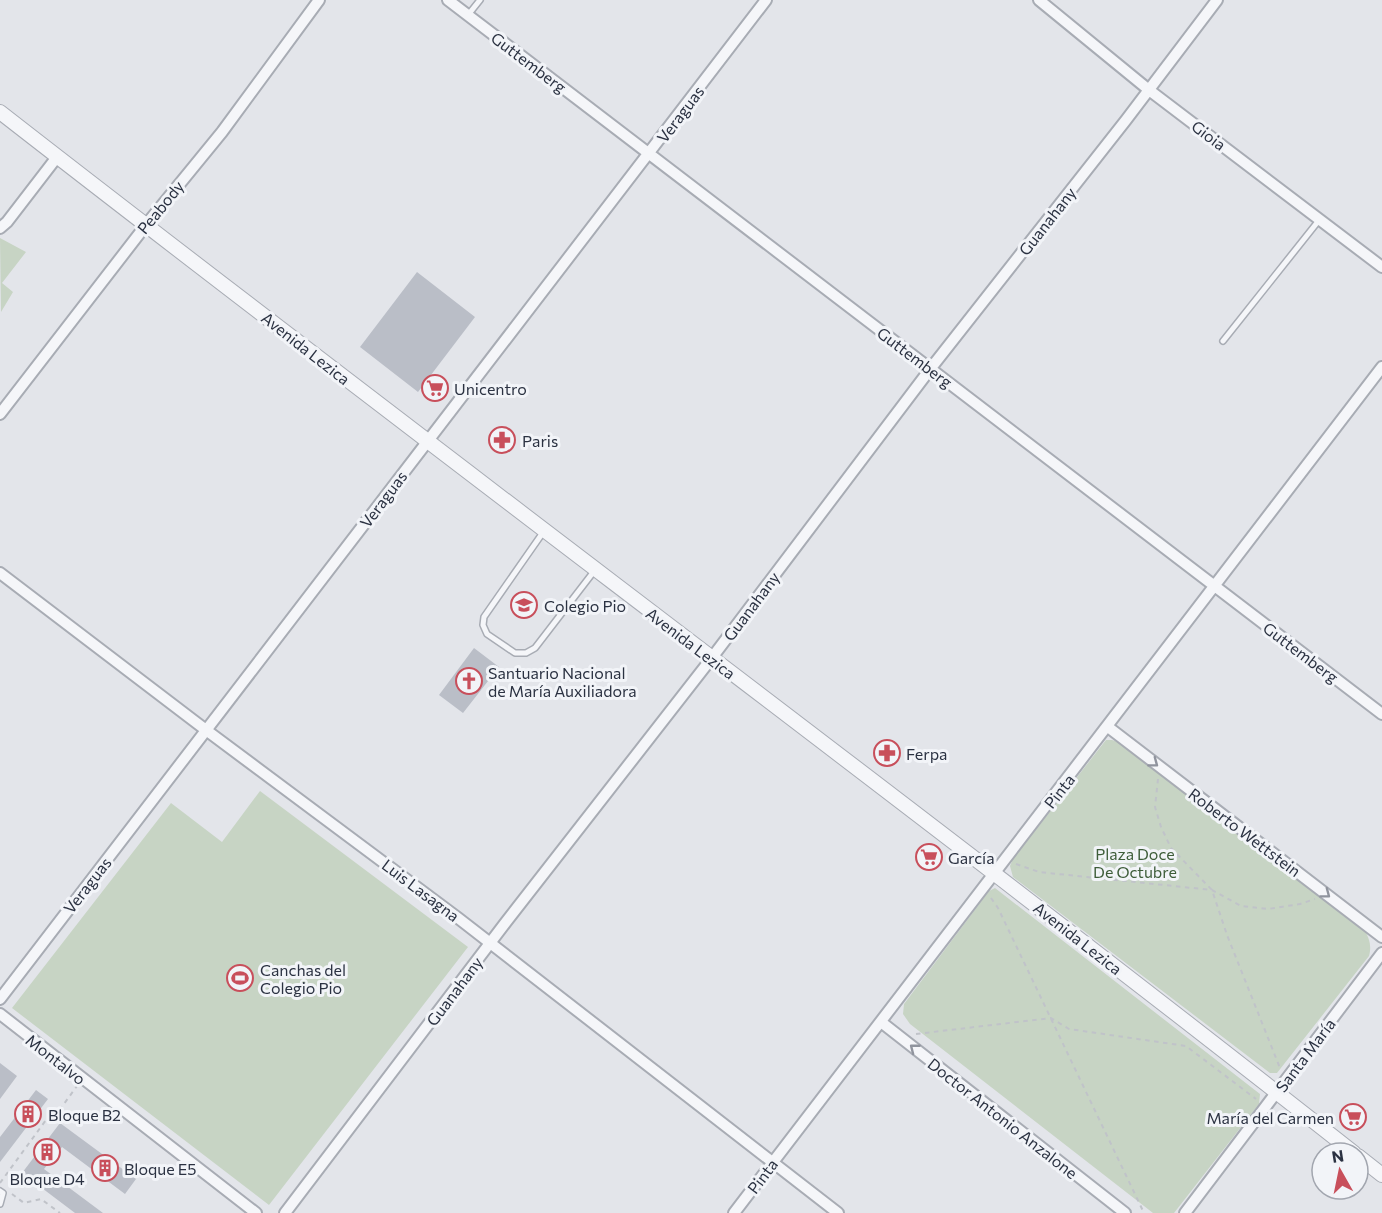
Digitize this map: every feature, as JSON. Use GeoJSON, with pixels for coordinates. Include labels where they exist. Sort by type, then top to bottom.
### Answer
{"type":"FeatureCollection","features":[{"type":"Feature","properties":{"kind":"street","name":"Peabody"},"geometry":{"type":"LineString","coordinates":[[0,414],[146,225],[222,132],[319,0]]}},
{"type":"Feature","properties":{"kind":"street","name":"Guttemberg"},"geometry":{"type":"LineString","coordinates":[[448,0],[1382,714]]}},
{"type":"Feature","properties":{"kind":"street","name":"Veraguas"},"geometry":{"type":"LineString","coordinates":[[0,999],[766,0]]}},
{"type":"Feature","properties":{"kind":"street","name":"Gioia"},"geometry":{"type":"LineString","coordinates":[[1039,0],[1149,90],[1382,267]]}},
{"type":"Feature","properties":{"kind":"street","name":"Guanahany"},"geometry":{"type":"LineString","coordinates":[[285,1213],[711,659],[931,368],[1217,0]]}},
{"type":"Feature","properties":{"kind":"street","name":"Avenida Lezica"},"geometry":{"type":"LineString","coordinates":[[0,112],[711,659],[995,873],[1339,1141]]}},
{"type":"Feature","properties":{"kind":"street"},"geometry":{"type":"LineString","coordinates":[[0,228],[57,156]]}},
{"type":"Feature","properties":{"kind":"street","name":"Pinta"},"geometry":{"type":"LineString","coordinates":[[734,1213],[1382,368]]}},
{"type":"Feature","properties":{"kind":"street","name":"Luis Lasagna"},"geometry":{"type":"LineString","coordinates":[[0,573],[458,918],[838,1213]]}},
{"type":"Feature","properties":{"kind":"street","name":"Roberto Wettstein"},"geometry":{"type":"LineString","coordinates":[[1108,727],[1382,937]]}},
{"type":"Feature","properties":{"kind":"street","name":"Santa María"},"geometry":{"type":"LineString","coordinates":[[1185,1213],[1382,953]]}},
{"type":"Feature","properties":{"kind":"street","name":"Montalvo"},"geometry":{"type":"LineString","coordinates":[[0,1014],[256,1213]]}},
{"type":"Feature","properties":{"kind":"street","name":"Doctor Antonio Anzalone"},"geometry":{"type":"LineString","coordinates":[[881,1022],[1125,1213]]}},
{"type":"Feature","properties":{"kind":"street","name":"Avenida Lezica"},"geometry":{"type":"LineString","coordinates":[[1370,1165],[1382,1175]]}},
{"type":"Feature","properties":{"kind":"lane"},"geometry":{"type":"LineString","coordinates":[[468,15],[480,0]]}},
{"type":"Feature","properties":{"kind":"lane"},"geometry":{"type":"LineString","coordinates":[[1223,341],[1320,219]]}},
{"type":"Feature","properties":{"kind":"lane"},"geometry":{"type":"LineString","coordinates":[[544,531],[484,617],[483,625],[488,634],[514,653],[526,653],[535,648],[595,570]]}},
{"type":"Feature","properties":{"kind":"lane"},"geometry":{"type":"LineString","coordinates":[[0,1204],[1,1192]]}},
{"type":"Feature","properties":{"kind":"path"},"geometry":{"type":"LineString","coordinates":[[1160,768],[1155,807],[1161,827],[1171,848],[1212,890],[1241,906],[1268,909],[1300,904],[1328,896]]}},
{"type":"Feature","properties":{"kind":"path"},"geometry":{"type":"LineString","coordinates":[[1005,860],[1040,872],[1212,890]]}},
{"type":"Feature","properties":{"kind":"path"},"geometry":{"type":"LineString","coordinates":[[983,889],[998,908],[1144,1213]]}},
{"type":"Feature","properties":{"kind":"path"},"geometry":{"type":"LineString","coordinates":[[1212,890],[1227,935],[1278,1065],[1287,1080]]}},
{"type":"Feature","properties":{"kind":"path"},"geometry":{"type":"LineString","coordinates":[[898,1036],[1051,1018],[1069,1029],[1186,1046],[1266,1107]]}},
{"type":"Feature","properties":{"kind":"path"},"geometry":{"type":"LineString","coordinates":[[0,1184],[54,1109],[58,1112],[82,1079]]}},
{"type":"Feature","properties":{"kind":"path"},"geometry":{"type":"LineString","coordinates":[[1,1192],[14,1194],[24,1203],[41,1199],[60,1213]]}},
{"type":"Feature","properties":{"kind":"green space"},"geometry":{"type":"Polygon","coordinates":[[[0,238],[26,252],[2,283],[13,292],[1,312],[0,238]]]}},
{"type":"Feature","properties":{"kind":"green space","name":"Plaza Doce De Octubre"},"geometry":{"type":"Polygon","coordinates":[[[1106,740],[1121,743],[1366,932],[1370,945],[1369,956],[1277,1073],[1270,1073],[1013,877],[1010,866],[1013,859],[1106,740]]]}},
{"type":"Feature","properties":{"kind":"green space","name":"Canchas del Colegio Pio"},"geometry":{"type":"Polygon","coordinates":[[[260,791],[468,947],[269,1205],[12,1008],[171,803],[222,842],[260,791]]]}},
{"type":"Feature","properties":{"kind":"green space"},"geometry":{"type":"Polygon","coordinates":[[[995,888],[1260,1094],[1259,1104],[1174,1213],[1153,1213],[910,1024],[903,1014],[904,1004],[989,891],[995,888]]]}},
{"type":"Feature","properties":{"kind":"building"},"geometry":{"type":"Polygon","coordinates":[[[417,272],[475,317],[418,392],[360,347],[417,272]]]}},
{"type":"Feature","properties":{"kind":"building","name":"Santuario Nacional de María Auxiliadora"},"geometry":{"type":"Polygon","coordinates":[[[474,648],[499,667],[463,713],[439,695],[474,648]]]}},
{"type":"Feature","properties":{"kind":"building"},"geometry":{"type":"Polygon","coordinates":[[[0,1063],[17,1076],[0,1099],[0,1063]]]}},
{"type":"Feature","properties":{"kind":"building","name":"Bloque B2"},"geometry":{"type":"Polygon","coordinates":[[[36,1090],[48,1099],[0,1162],[0,1137],[36,1090]]]}},
{"type":"Feature","properties":{"kind":"building"},"geometry":{"type":"Polygon","coordinates":[[[60,1123],[136,1179],[125,1194],[62,1147],[44,1169],[103,1213],[75,1213],[22,1173],[60,1123]]]}},
{"type":"Feature","properties":{"kind":"place","name":"Unicentro"},"geometry":{"type":"Point","coordinates":[435,388]}},
{"type":"Feature","properties":{"kind":"place","name":"Paris"},"geometry":{"type":"Point","coordinates":[502,440]}},
{"type":"Feature","properties":{"kind":"place","name":"Colegio Pio"},"geometry":{"type":"Point","coordinates":[524,605]}},
{"type":"Feature","properties":{"kind":"place","name":"Santuario Nacional de María Auxiliadora"},"geometry":{"type":"Point","coordinates":[469,681]}},
{"type":"Feature","properties":{"kind":"place","name":"Ferpa"},"geometry":{"type":"Point","coordinates":[887,753]}},
{"type":"Feature","properties":{"kind":"place","name":"García"},"geometry":{"type":"Point","coordinates":[929,857]}},
{"type":"Feature","properties":{"kind":"place","name":"Canchas del Colegio Pio"},"geometry":{"type":"Point","coordinates":[240,978]}},
{"type":"Feature","properties":{"kind":"place","name":"Bloque B2"},"geometry":{"type":"Point","coordinates":[28,1114]}},
{"type":"Feature","properties":{"kind":"place","name":"María del Carmen"},"geometry":{"type":"Point","coordinates":[1353,1117]}},
{"type":"Feature","properties":{"kind":"place","name":"Bloque D4"},"geometry":{"type":"Point","coordinates":[47,1152]}},
{"type":"Feature","properties":{"kind":"place","name":"Bloque E5"},"geometry":{"type":"Point","coordinates":[105,1168]}}]}
